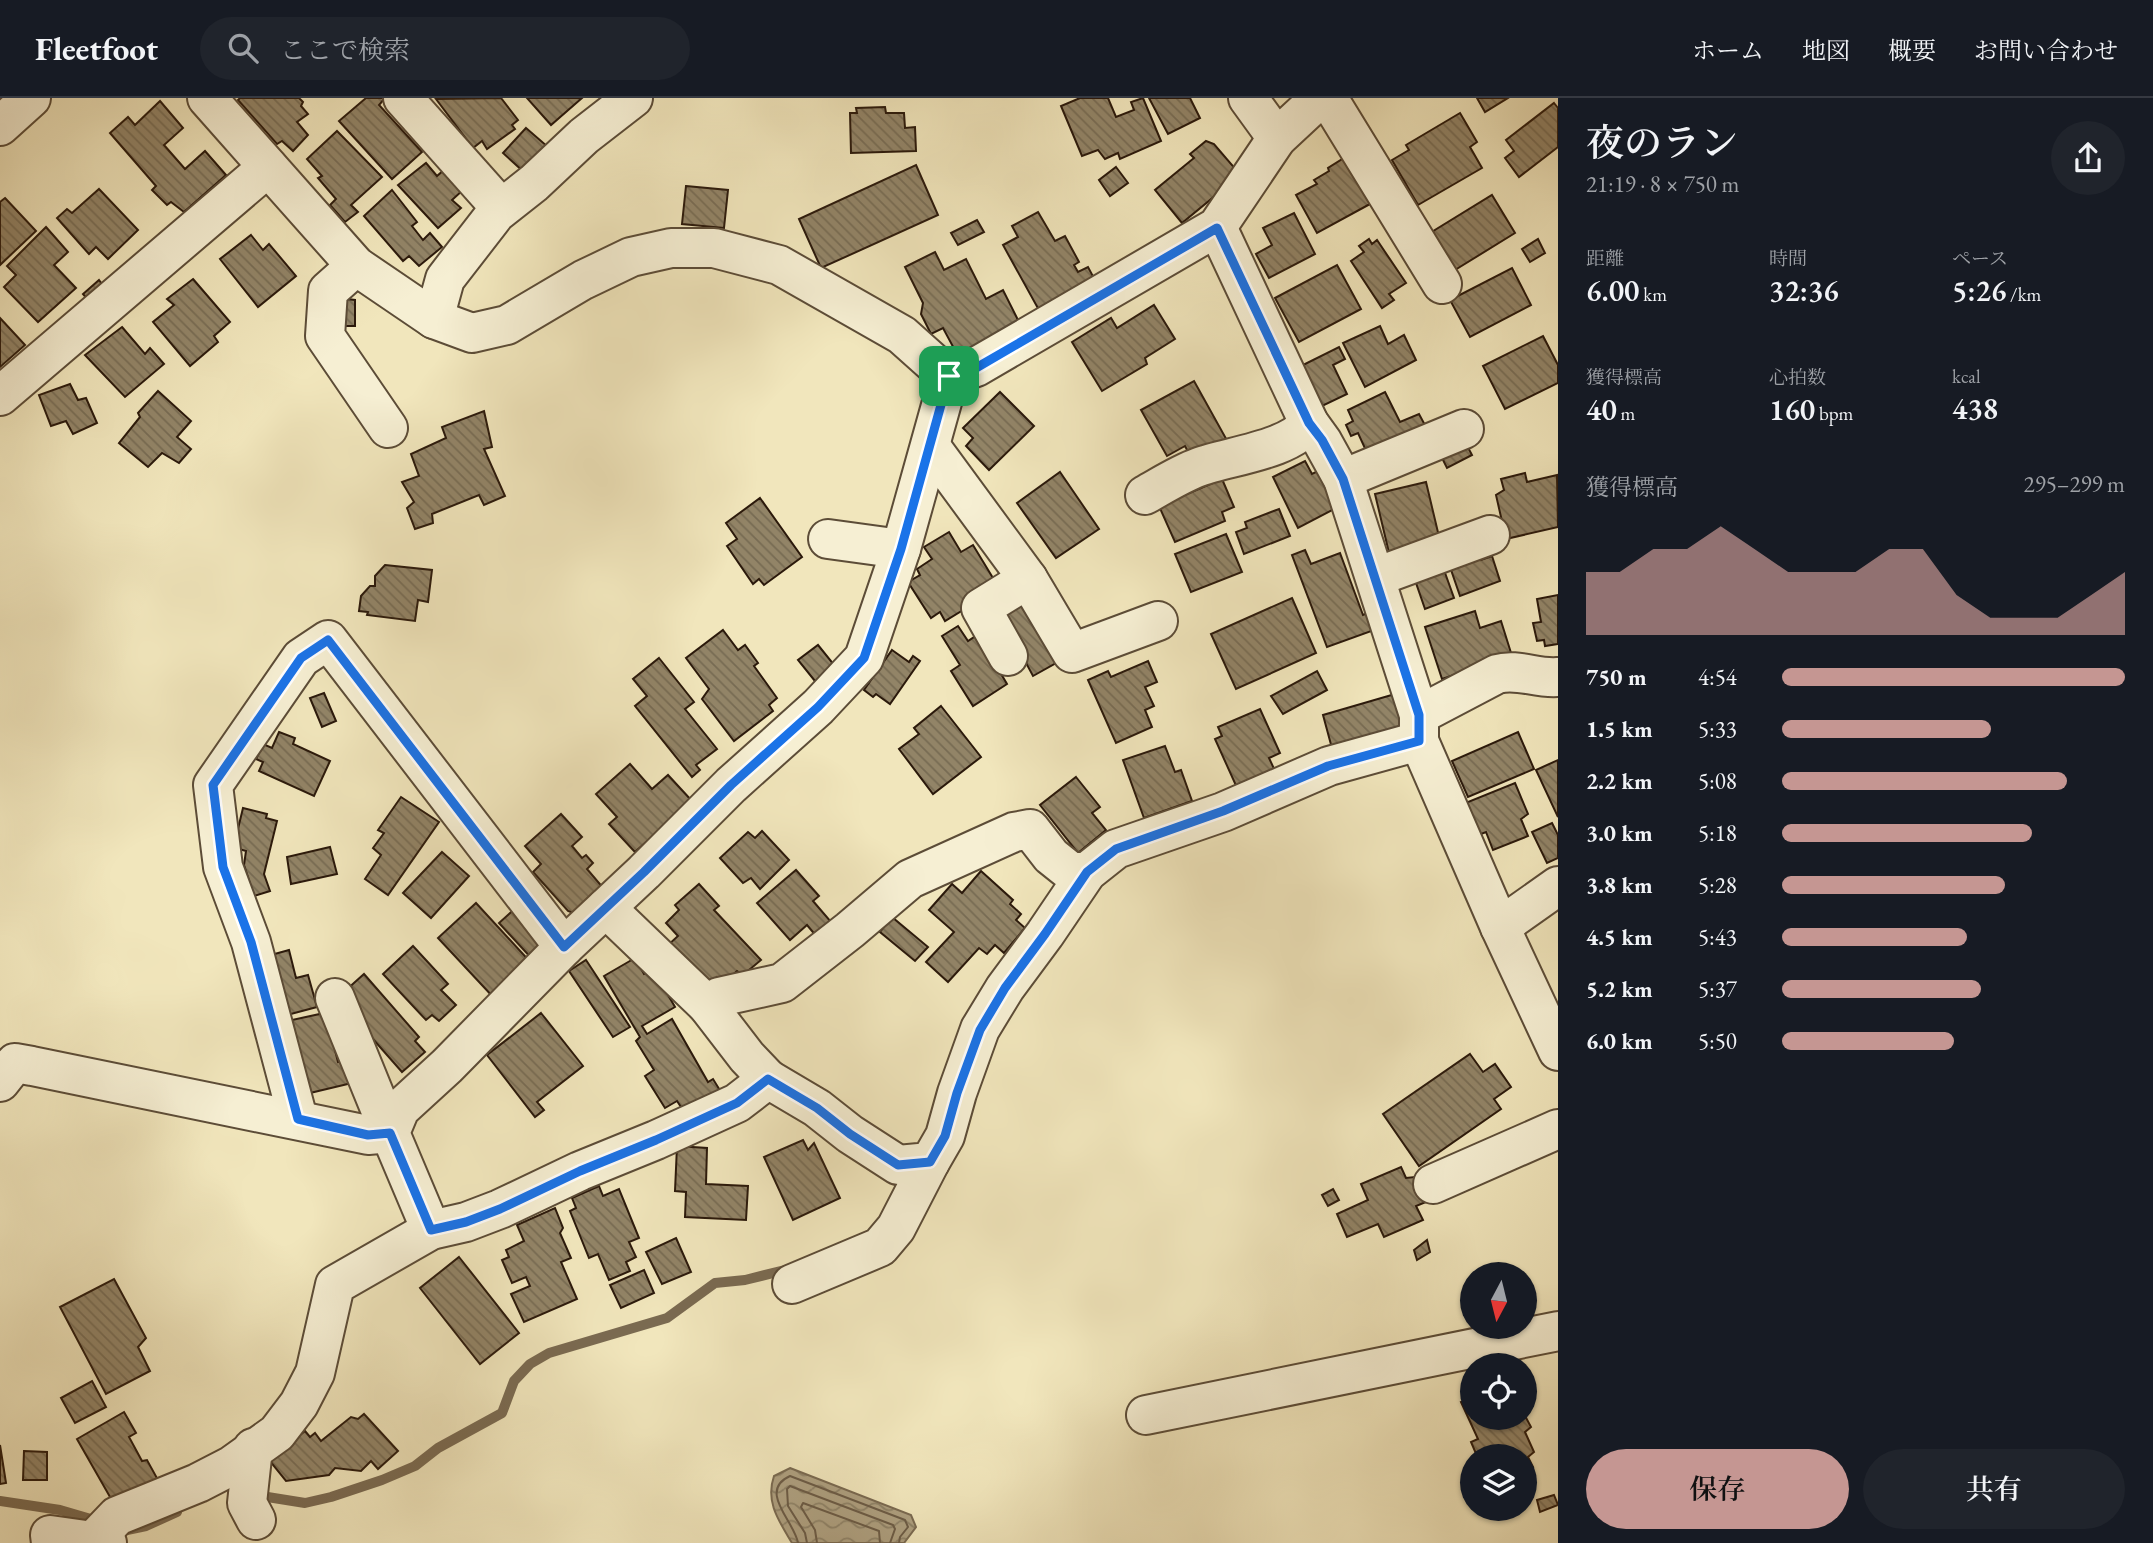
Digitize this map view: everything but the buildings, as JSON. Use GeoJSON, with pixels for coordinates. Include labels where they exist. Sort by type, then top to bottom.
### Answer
{"type":"FeatureCollection","features":[{"type":"Feature","properties":{"kind":"street"},"geometry":{"type":"LineString","coordinates":[[0,125],[32,98]]}},
{"type":"Feature","properties":{"kind":"street"},"geometry":{"type":"LineString","coordinates":[[207,98],[356,266],[434,318],[472,333],[507,324],[583,280],[631,257],[671,248],[715,248],[779,265],[902,335],[949,376]]}},
{"type":"Feature","properties":{"kind":"street"},"geometry":{"type":"LineString","coordinates":[[403,98],[501,208]]}},
{"type":"Feature","properties":{"kind":"street"},"geometry":{"type":"LineString","coordinates":[[434,318],[445,279],[501,208],[632,98]]}},
{"type":"Feature","properties":{"kind":"street"},"geometry":{"type":"LineString","coordinates":[[1248,98],[1277,138]]}},
{"type":"Feature","properties":{"kind":"street"},"geometry":{"type":"LineString","coordinates":[[949,376],[976,368],[1217,228],[1277,138],[1320,98]]}},
{"type":"Feature","properties":{"kind":"street"},"geometry":{"type":"LineString","coordinates":[[1328,98],[1442,284]]}},
{"type":"Feature","properties":{"kind":"street"},"geometry":{"type":"LineString","coordinates":[[0,397],[268,167]]}},
{"type":"Feature","properties":{"kind":"street"},"geometry":{"type":"LineString","coordinates":[[1217,228],[1309,423],[1322,440],[1343,479],[1376,577],[1419,728],[1500,927],[1558,1051]]}},
{"type":"Feature","properties":{"kind":"street"},"geometry":{"type":"LineString","coordinates":[[356,266],[328,291],[325,336],[388,428]]}},
{"type":"Feature","properties":{"kind":"street"},"geometry":{"type":"LineString","coordinates":[[390,1133],[400,1110],[731,785],[818,707],[864,658],[901,549],[949,376]]}},
{"type":"Feature","properties":{"kind":"street"},"geometry":{"type":"LineString","coordinates":[[1145,495],[1199,467],[1267,449],[1304,430],[1309,423]]}},
{"type":"Feature","properties":{"kind":"street"},"geometry":{"type":"LineString","coordinates":[[1343,479],[1464,429]]}},
{"type":"Feature","properties":{"kind":"street"},"geometry":{"type":"LineString","coordinates":[[931,447],[1028,579],[1072,653],[1158,621]]}},
{"type":"Feature","properties":{"kind":"street"},"geometry":{"type":"LineString","coordinates":[[1376,577],[1490,535]]}},
{"type":"Feature","properties":{"kind":"street"},"geometry":{"type":"LineString","coordinates":[[828,539],[901,549]]}},
{"type":"Feature","properties":{"kind":"street"},"geometry":{"type":"LineString","coordinates":[[1008,656],[981,608],[1028,579]]}},
{"type":"Feature","properties":{"kind":"street"},"geometry":{"type":"LineString","coordinates":[[298,1119],[251,942],[223,867],[213,785],[301,658],[328,640],[564,947]]}},
{"type":"Feature","properties":{"kind":"street"},"geometry":{"type":"LineString","coordinates":[[792,1284],[880,1247],[896,1228],[945,1136],[980,1030],[1005,988],[1087,872],[1116,849],[1223,811],[1419,728],[1503,672],[1510,670],[1546,678],[1558,677]]}},
{"type":"Feature","properties":{"kind":"street"},"geometry":{"type":"LineString","coordinates":[[707,1005],[719,997],[782,983],[850,930],[910,878],[1014,832],[1030,829],[1051,856],[1071,872],[1087,872]]}},
{"type":"Feature","properties":{"kind":"street"},"geometry":{"type":"LineString","coordinates":[[1500,927],[1558,886]]}},
{"type":"Feature","properties":{"kind":"street"},"geometry":{"type":"LineString","coordinates":[[606,908],[707,1005],[747,1057],[768,1079],[817,1108],[850,1134],[898,1165],[930,1162]]}},
{"type":"Feature","properties":{"kind":"street"},"geometry":{"type":"LineString","coordinates":[[335,998],[431,1230]]}},
{"type":"Feature","properties":{"kind":"street"},"geometry":{"type":"LineString","coordinates":[[5,1068],[298,1119],[368,1135],[390,1133]]}},
{"type":"Feature","properties":{"kind":"street"},"geometry":{"type":"LineString","coordinates":[[51,1543],[50,1535],[106,1533],[231,1466],[277,1433],[299,1404],[315,1373],[335,1285],[431,1230],[466,1222],[500,1209],[580,1171],[656,1140],[737,1103],[768,1079]]}},
{"type":"Feature","properties":{"kind":"street"},"geometry":{"type":"LineString","coordinates":[[1433,1184],[1558,1129]]}},
{"type":"Feature","properties":{"kind":"street"},"geometry":{"type":"LineString","coordinates":[[1146,1415],[1558,1331]]}},
{"type":"Feature","properties":{"kind":"street"},"geometry":{"type":"LineString","coordinates":[[253,1448],[247,1503],[256,1520]]}},
{"type":"Feature","properties":{"kind":"water"},"geometry":{"type":"Polygon","coordinates":[[[790,1468],[911,1515],[916,1527],[904,1543],[792,1543],[775,1511],[771,1494],[774,1476],[790,1468]]]}},
{"type":"Feature","properties":{"kind":"waterway"},"geometry":{"type":"LineString","coordinates":[[255,1495],[305,1503],[382,1480],[415,1466],[438,1448],[502,1413],[514,1381],[530,1364],[549,1353],[667,1318],[715,1283],[745,1280],[789,1269]]}},
{"type":"Feature","properties":{"kind":"waterway"},"geometry":{"type":"LineString","coordinates":[[0,1501],[60,1510],[101,1522]]}},
{"type":"Feature","properties":{"kind":"waterway"},"geometry":{"type":"LineString","coordinates":[[127,1530],[146,1526],[177,1512]]}},
{"type":"Feature","properties":{"kind":"route"},"geometry":{"type":"LineString","coordinates":[[1217,228],[1309,423],[1322,440],[1343,479],[1419,715],[1419,741],[1328,766],[1252,800],[1116,849],[1087,872],[1005,988],[980,1030],[945,1136],[930,1162],[898,1165],[850,1134],[817,1108],[768,1079],[737,1103],[656,1140],[580,1171],[500,1209],[466,1222],[431,1230],[390,1133],[368,1135],[298,1119],[251,942],[223,867],[213,785],[301,658],[328,640],[564,947],[731,785],[818,707],[864,658],[901,549],[949,376],[976,368],[1217,228]]}}]}
